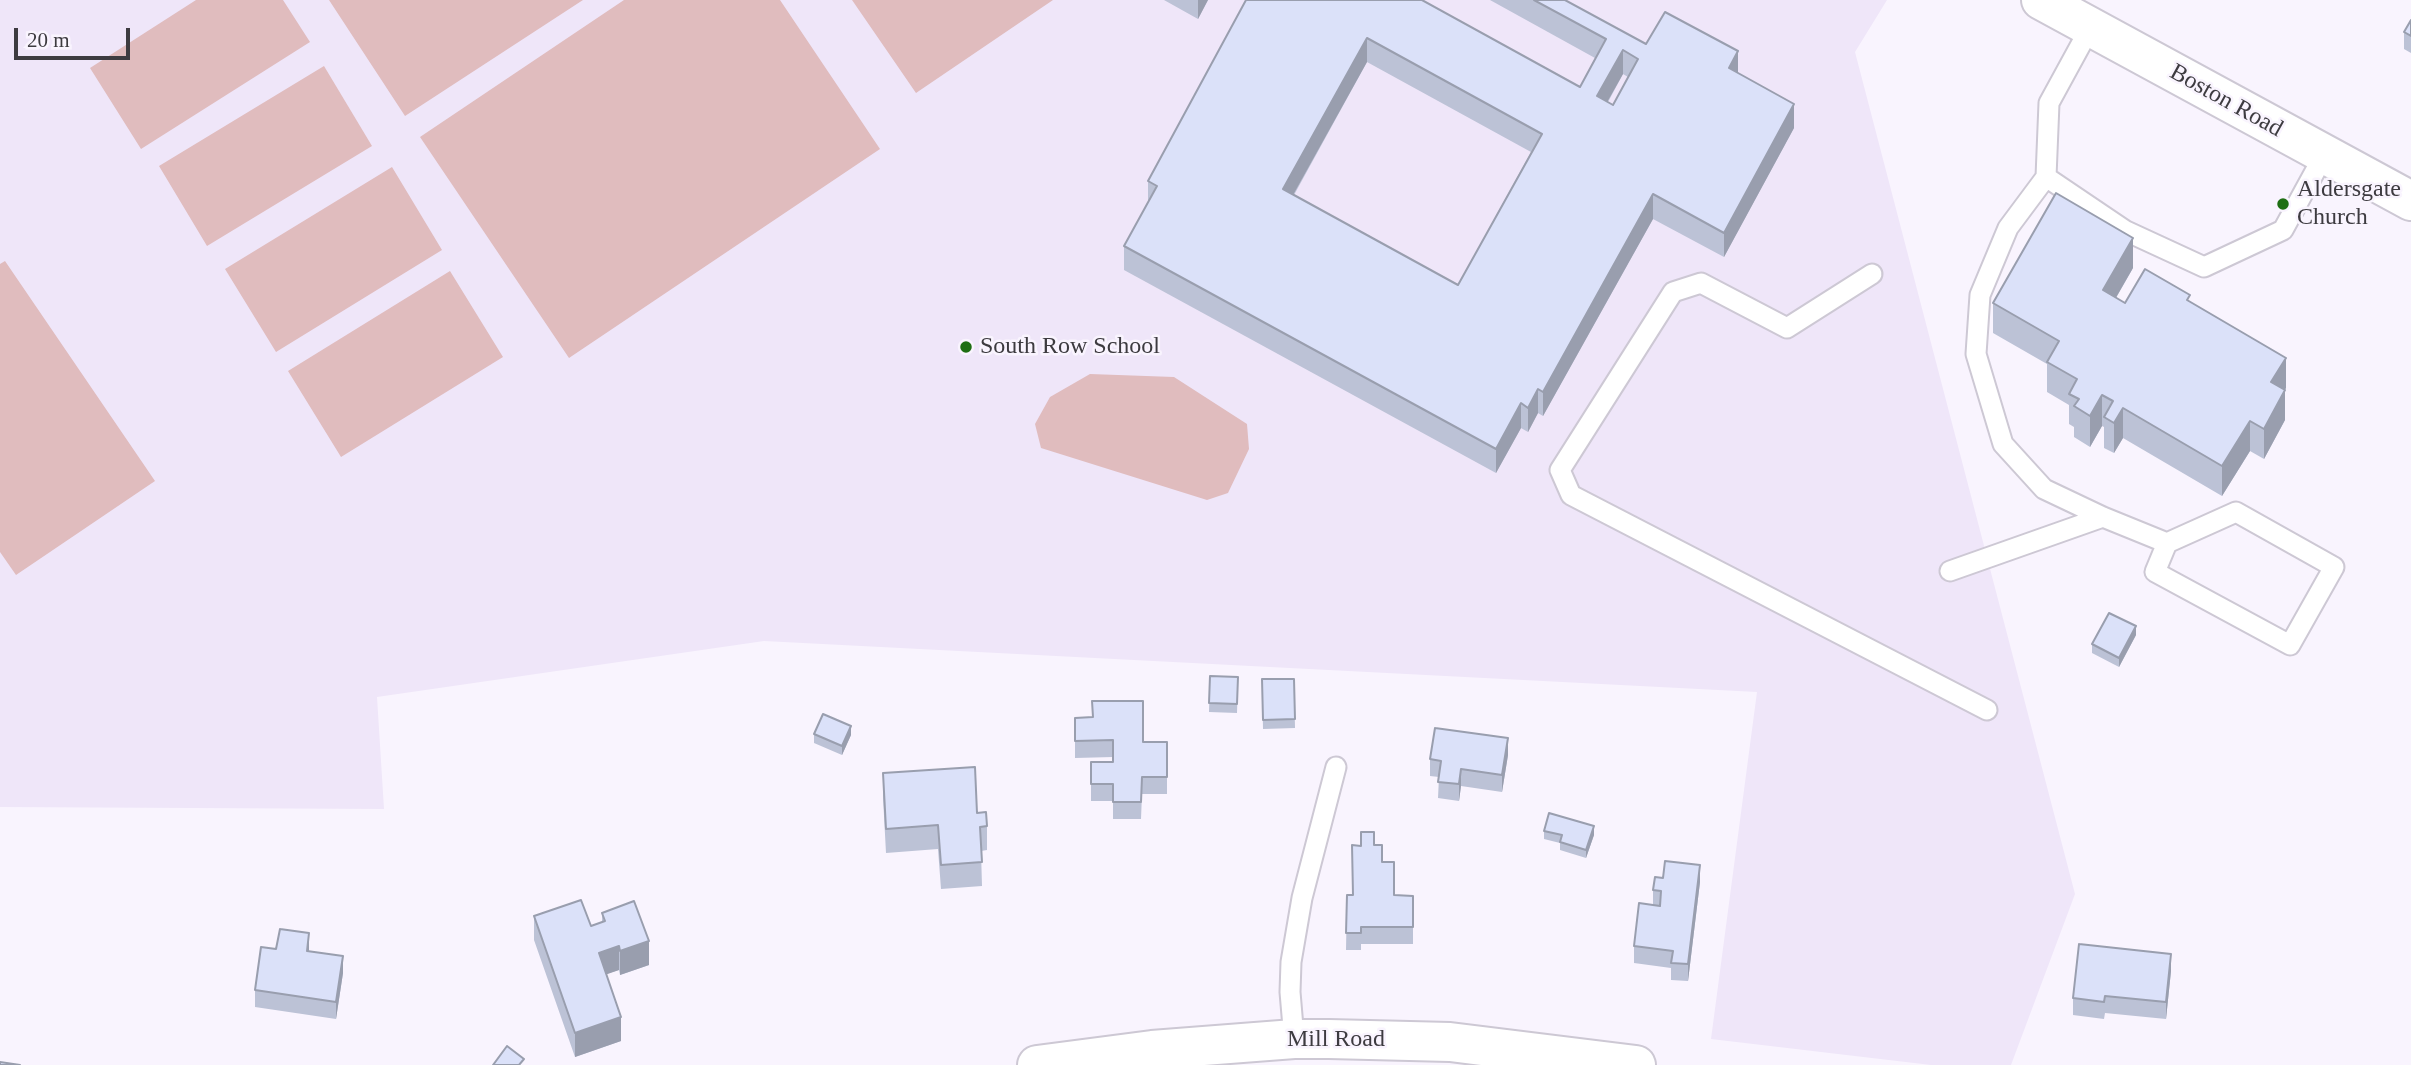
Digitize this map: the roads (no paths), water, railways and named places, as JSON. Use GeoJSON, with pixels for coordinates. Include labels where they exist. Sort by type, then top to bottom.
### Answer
{"type":"FeatureCollection","features":[{"type":"Feature","properties":{"kind":"main road","name":"Boston Road"},"geometry":{"type":"LineString","coordinates":[[2042,0],[2411,201]]}},
{"type":"Feature","properties":{"kind":"main road","name":"Mill Road"},"geometry":{"type":"LineString","coordinates":[[1037,1065],[1152,1050],[1294,1039],[1451,1042],[1636,1065]]}},
{"type":"Feature","properties":{"kind":"lane"},"geometry":{"type":"LineString","coordinates":[[2091,26],[2049,103],[2046,177],[2008,228],[1980,295],[1976,354],[2003,444],[2044,489],[2167,543],[2236,512],[2334,567],[2290,645],[2155,572],[2167,543]]}},
{"type":"Feature","properties":{"kind":"lane"},"geometry":{"type":"LineString","coordinates":[[2046,177],[2126,231],[2204,267],[2283,230],[2324,155]]}},
{"type":"Feature","properties":{"kind":"lane"},"geometry":{"type":"LineString","coordinates":[[1872,274],[1787,328],[1701,283],[1673,292],[1560,470],[1571,495],[1987,710]]}},
{"type":"Feature","properties":{"kind":"lane"},"geometry":{"type":"LineString","coordinates":[[1950,570],[2103,517]]}},
{"type":"Feature","properties":{"kind":"lane"},"geometry":{"type":"LineString","coordinates":[[1294,1039],[1290,992],[1291,962],[1302,898],[1336,766]]}},
{"type":"Feature","properties":{"kind":"place","name":"Aldersgate Church"},"geometry":{"type":"Point","coordinates":[2283,204]}},
{"type":"Feature","properties":{"kind":"place","name":"South Row School"},"geometry":{"type":"Point","coordinates":[966,347]}}]}
